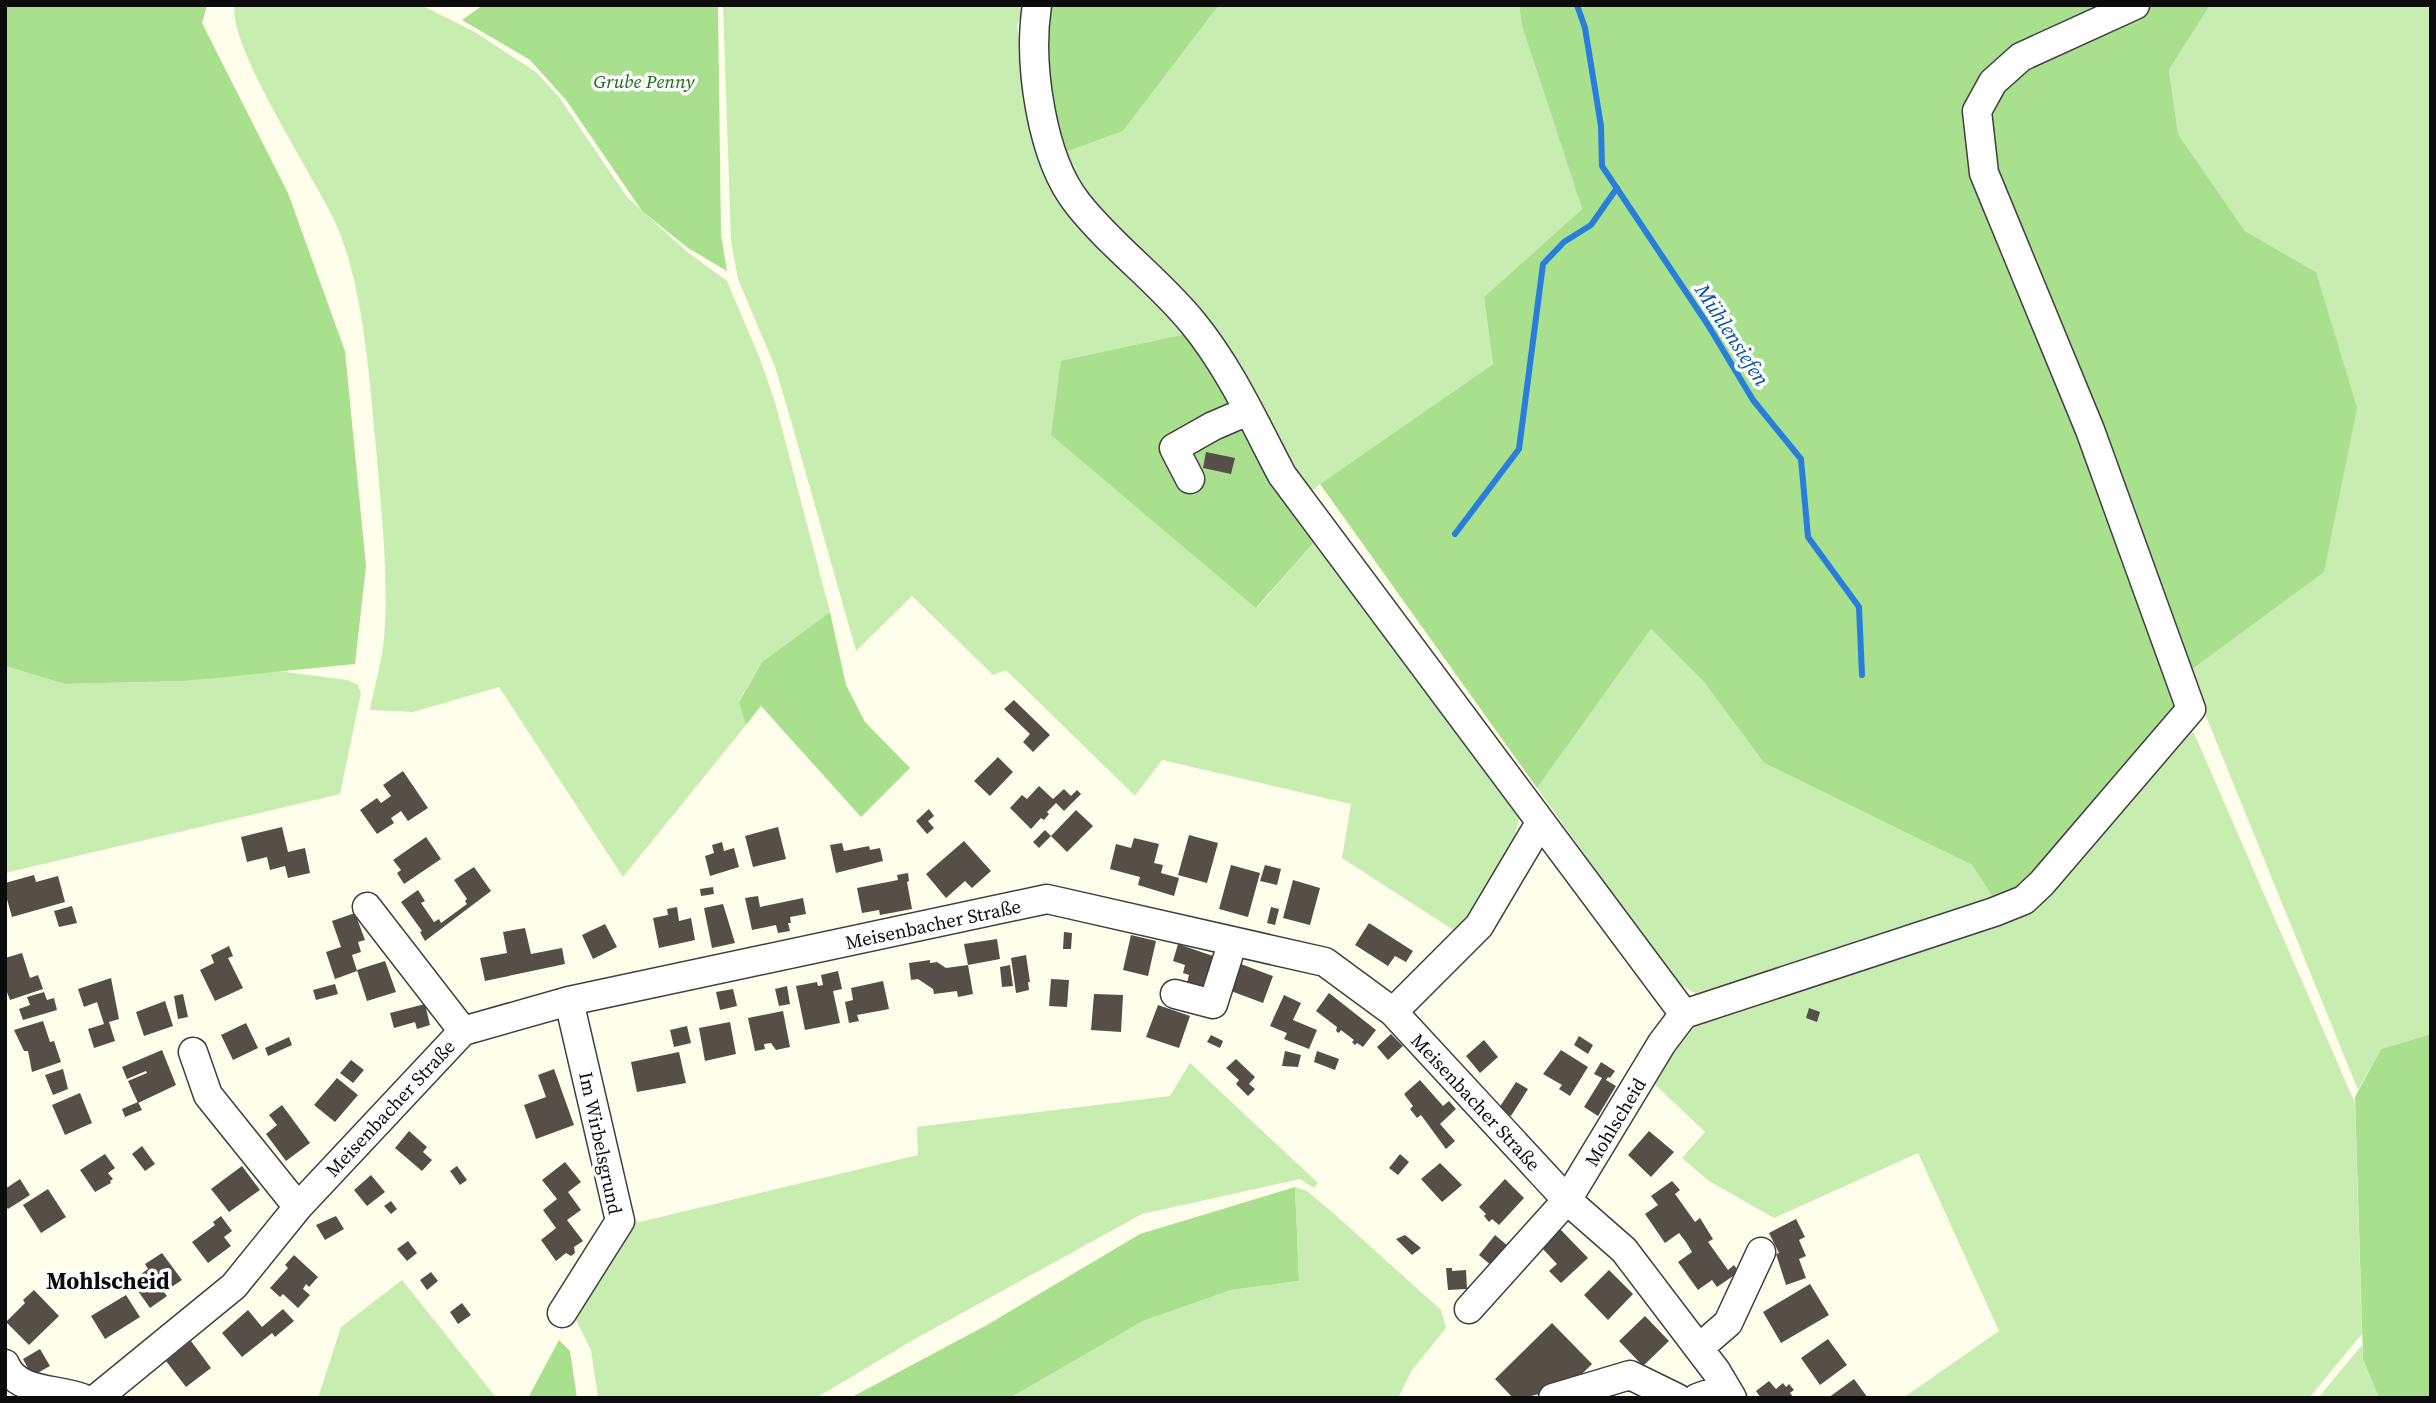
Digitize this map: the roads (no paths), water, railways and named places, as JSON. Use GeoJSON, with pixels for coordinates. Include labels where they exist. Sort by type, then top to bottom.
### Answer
{"type":"FeatureCollection","features":[{"type":"Feature","properties":{"kind":"street"},"geometry":{"type":"LineString","coordinates":[[1037,5],[1034,76],[1058,171],[1077,203],[1156,281],[1195,324],[1248,411],[1282,474],[1684,1014],[2024,900],[2042,883],[2191,709],[2090,430],[1984,173],[1977,111],[1993,82],[2021,57],[2135,5]]}},
{"type":"Feature","properties":{"kind":"street"},"geometry":{"type":"LineString","coordinates":[[1190,479],[1174,448],[1213,426],[1248,411]]}},
{"type":"Feature","properties":{"kind":"street"},"geometry":{"type":"LineString","coordinates":[[1393,1012],[1479,926],[1540,823]]}},
{"type":"Feature","properties":{"kind":"street","name":"Meisenbacher Straße"},"geometry":{"type":"LineString","coordinates":[[97,1398],[234,1286],[298,1207],[463,1031],[569,1001],[1047,899],[1325,962],[1393,1012],[1567,1200],[1624,1250],[1699,1348],[1729,1393]]}},
{"type":"Feature","properties":{"kind":"street"},"geometry":{"type":"LineString","coordinates":[[367,907],[463,1031]]}},
{"type":"Feature","properties":{"kind":"street"},"geometry":{"type":"LineString","coordinates":[[1175,994],[1213,1004],[1233,941]]}},
{"type":"Feature","properties":{"kind":"street","name":"Im Wirbelsgrund"},"geometry":{"type":"LineString","coordinates":[[562,1313],[620,1221],[569,1001]]}},
{"type":"Feature","properties":{"kind":"street","name":"Mohlscheid"},"geometry":{"type":"LineString","coordinates":[[1469,1309],[1567,1200],[1662,1043],[1684,1014]]}},
{"type":"Feature","properties":{"kind":"street"},"geometry":{"type":"LineString","coordinates":[[193,1052],[208,1095],[298,1207]]}},
{"type":"Feature","properties":{"kind":"street"},"geometry":{"type":"LineString","coordinates":[[1699,1348],[1728,1323],[1761,1252]]}},
{"type":"Feature","properties":{"kind":"street"},"geometry":{"type":"LineString","coordinates":[[5,1364],[9,1374],[21,1384],[82,1398]]}},
{"type":"Feature","properties":{"kind":"street"},"geometry":{"type":"LineString","coordinates":[[1553,1398],[1630,1375],[1677,1398]]}},
{"type":"Feature","properties":{"kind":"street"},"geometry":{"type":"LineString","coordinates":[[1697,1398],[1729,1393]]}},
{"type":"Feature","properties":{"kind":"waterway","name":"Mühlensiefen"},"geometry":{"type":"LineString","coordinates":[[1577,5],[1585,28],[1601,126],[1602,166],[1708,325],[1753,400],[1801,459],[1808,537],[1859,607],[1862,675]]}},
{"type":"Feature","properties":{"kind":"waterway"},"geometry":{"type":"LineString","coordinates":[[1455,534],[1519,449],[1543,264],[1564,242],[1591,225],[1617,188]]}},
{"type":"Feature","properties":{"kind":"district","name":"Mohlscheid"},"geometry":{"type":"Point","coordinates":[108,1281]}},
{"type":"Feature","properties":{"kind":"park label","name":"Grube Penny"},"geometry":{"type":"Point","coordinates":[644,81]}}]}
